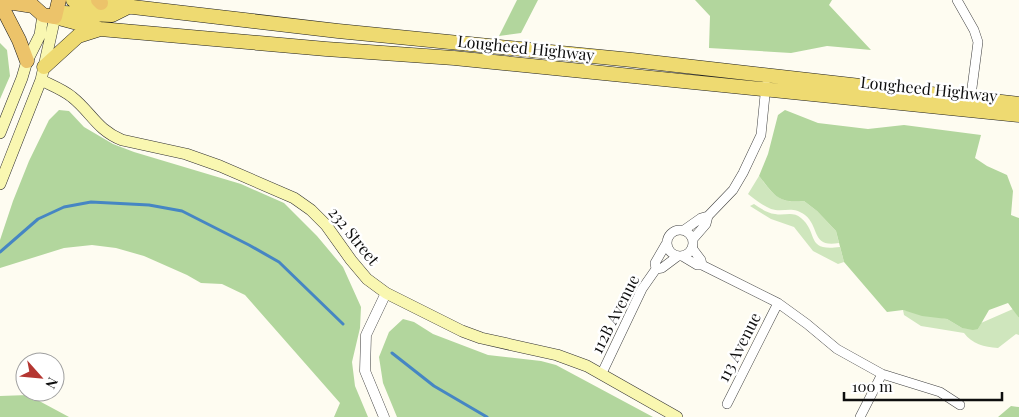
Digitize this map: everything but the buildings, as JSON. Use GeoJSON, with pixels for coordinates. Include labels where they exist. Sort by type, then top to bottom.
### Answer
{"type":"FeatureCollection","features":[{"type":"Feature","properties":{"kind":"highway","name":"Lougheed Highway"},"geometry":{"type":"LineString","coordinates":[[0,2],[47,8]]}},
{"type":"Feature","properties":{"kind":"highway"},"geometry":{"type":"LineString","coordinates":[[0,2],[27,61]]}},
{"type":"Feature","properties":{"kind":"main road","name":"Lougheed Highway"},"geometry":{"type":"LineString","coordinates":[[73,0],[338,31],[767,75],[969,104],[1019,115]]}},
{"type":"Feature","properties":{"kind":"main road"},"geometry":{"type":"LineString","coordinates":[[47,8],[112,15],[129,7]]}},
{"type":"Feature","properties":{"kind":"main road","name":"Lougheed Highway"},"geometry":{"type":"LineString","coordinates":[[47,8],[100,29],[454,58],[766,90],[969,104],[1019,104]]}},
{"type":"Feature","properties":{"kind":"main road"},"geometry":{"type":"LineString","coordinates":[[0,133],[27,61],[40,34],[47,8]]}},
{"type":"Feature","properties":{"kind":"main road"},"geometry":{"type":"LineString","coordinates":[[0,184],[43,74],[47,8]]}},
{"type":"Feature","properties":{"kind":"main road"},"geometry":{"type":"LineString","coordinates":[[43,74],[78,36],[100,29]]}},
{"type":"Feature","properties":{"kind":"main road","name":"232 Street"},"geometry":{"type":"LineString","coordinates":[[43,74],[70,95],[97,125],[113,137],[186,154],[220,166],[294,198],[311,210],[326,225],[367,279],[386,293],[462,331],[481,338],[574,360],[677,417]]}},
{"type":"Feature","properties":{"kind":"street"},"geometry":{"type":"LineString","coordinates":[[957,0],[974,30],[978,42],[969,104]]}},
{"type":"Feature","properties":{"kind":"street"},"geometry":{"type":"LineString","coordinates":[[680,256],[686,254],[706,224],[708,216],[733,190],[743,174],[761,135],[767,75]]}},
{"type":"Feature","properties":{"kind":"street"},"geometry":{"type":"LineString","coordinates":[[708,216],[701,218],[684,230],[672,232],[666,244],[670,252],[697,265],[702,265],[778,303],[807,324],[837,350],[882,374],[940,392],[960,405]]}},
{"type":"Feature","properties":{"kind":"street"},"geometry":{"type":"LineString","coordinates":[[684,230],[691,235],[692,243],[702,265]]}},
{"type":"Feature","properties":{"kind":"street","name":"112B Avenue"},"geometry":{"type":"LineString","coordinates":[[602,374],[642,289],[656,268],[655,263],[666,244]]}},
{"type":"Feature","properties":{"kind":"street","name":"112B Avenue"},"geometry":{"type":"LineString","coordinates":[[656,268],[662,268],[680,256]]}},
{"type":"Feature","properties":{"kind":"street"},"geometry":{"type":"LineString","coordinates":[[384,417],[366,370],[366,336],[386,293]]}},
{"type":"Feature","properties":{"kind":"street","name":"113 Avenue"},"geometry":{"type":"LineString","coordinates":[[727,404],[778,303]]}},
{"type":"Feature","properties":{"kind":"street"},"geometry":{"type":"LineString","coordinates":[[860,417],[882,374]]}},
{"type":"Feature","properties":{"kind":"green space"},"geometry":{"type":"Polygon","coordinates":[[[517,0],[538,0],[521,33],[499,36],[517,0]]]}},
{"type":"Feature","properties":{"kind":"green space"},"geometry":{"type":"Polygon","coordinates":[[[695,0],[832,0],[829,5],[871,50],[827,46],[791,53],[709,48],[710,16],[695,0]]]}},
{"type":"Feature","properties":{"kind":"green space"},"geometry":{"type":"Polygon","coordinates":[[[0,43],[7,50],[10,76],[0,99],[0,43]]]}},
{"type":"Feature","properties":{"kind":"green space"},"geometry":{"type":"Polygon","coordinates":[[[59,110],[69,111],[84,127],[113,144],[241,184],[284,203],[317,236],[343,267],[361,307],[360,328],[352,362],[355,386],[368,417],[334,417],[340,403],[245,295],[222,284],[201,283],[144,256],[116,248],[92,245],[64,248],[0,268],[0,240],[13,201],[29,161],[49,120],[59,110]]]}},
{"type":"Feature","properties":{"kind":"green space"},"geometry":{"type":"Polygon","coordinates":[[[785,110],[818,123],[868,129],[904,125],[981,135],[975,158],[1007,175],[1013,191],[1011,215],[1019,218],[1019,318],[1008,303],[989,310],[978,329],[973,330],[962,328],[947,319],[922,316],[903,310],[887,312],[844,262],[836,231],[817,211],[804,201],[788,201],[777,197],[759,176],[768,154],[778,115],[785,110]]]}},
{"type":"Feature","properties":{"kind":"green space"},"geometry":{"type":"Polygon","coordinates":[[[759,176],[777,196],[788,201],[804,201],[817,211],[836,231],[839,243],[830,244],[820,240],[810,220],[800,212],[796,210],[771,209],[762,205],[748,194],[759,176]]]}},
{"type":"Feature","properties":{"kind":"green space"},"geometry":{"type":"Polygon","coordinates":[[[754,204],[772,213],[798,216],[806,224],[817,244],[829,248],[840,247],[844,262],[838,264],[813,251],[794,227],[771,219],[750,206],[754,204]]]}},
{"type":"Feature","properties":{"kind":"green space"},"geometry":{"type":"Polygon","coordinates":[[[1013,309],[1019,318],[1019,335],[1016,334],[998,348],[979,344],[971,340],[964,333],[921,326],[904,315],[903,310],[947,319],[962,328],[978,329],[981,323],[1013,309]]]}},
{"type":"Feature","properties":{"kind":"green space"},"geometry":{"type":"Polygon","coordinates":[[[403,319],[414,322],[433,334],[488,355],[541,361],[556,365],[653,417],[397,417],[383,383],[379,357],[389,332],[403,319]]]}},
{"type":"Feature","properties":{"kind":"green space"},"geometry":{"type":"Polygon","coordinates":[[[15,395],[15,402],[41,402],[69,417],[0,417],[0,396],[15,395]]]}},
{"type":"Feature","properties":{"kind":"green space"},"geometry":{"type":"Polygon","coordinates":[[[1011,406],[1019,407],[1019,417],[998,417],[1011,406]]]}},
{"type":"Feature","properties":{"kind":"waterway"},"geometry":{"type":"LineString","coordinates":[[0,252],[38,219],[64,207],[91,202],[149,205],[182,211],[279,262],[343,324]]}},
{"type":"Feature","properties":{"kind":"waterway"},"geometry":{"type":"LineString","coordinates":[[392,353],[434,386],[487,417]]}}]}
